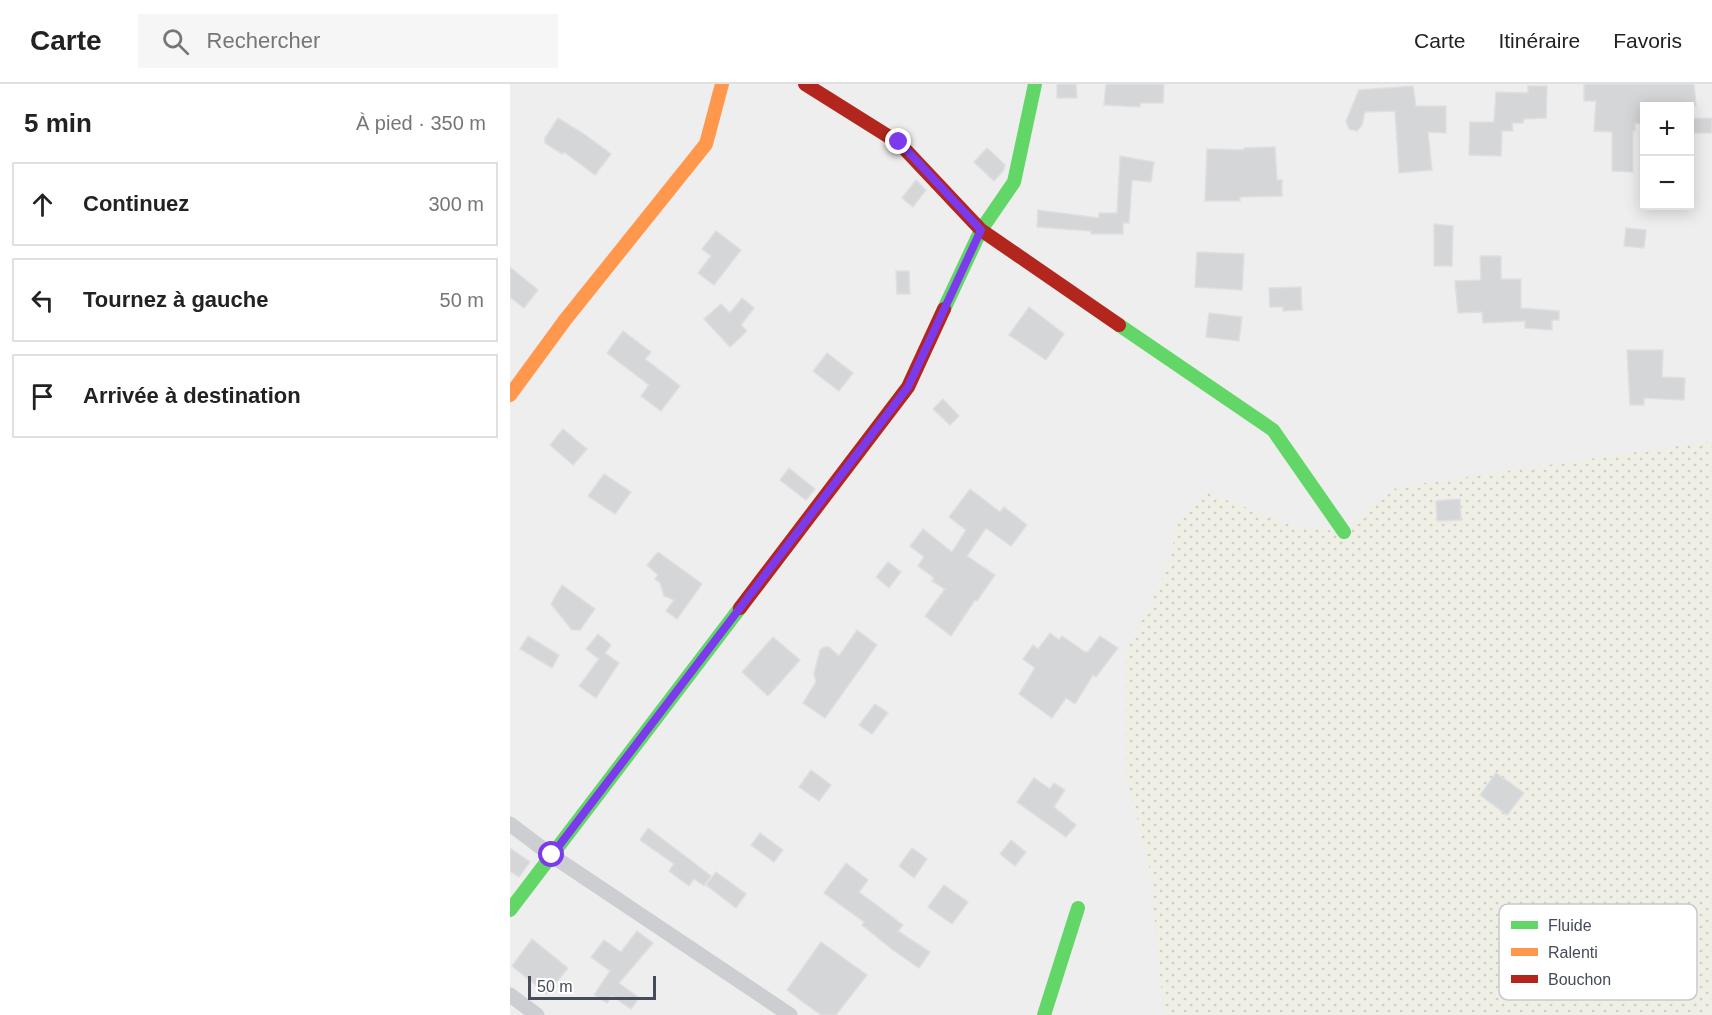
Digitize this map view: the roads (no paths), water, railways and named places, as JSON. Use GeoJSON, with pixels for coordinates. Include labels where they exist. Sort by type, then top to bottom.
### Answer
{"type":"FeatureCollection","features":[{"type":"Feature","properties":{"kind":"street"},"geometry":{"type":"LineString","coordinates":[[510,395],[565,320],[706,144],[722,84]]}},
{"type":"Feature","properties":{"kind":"street"},"geometry":{"type":"LineString","coordinates":[[805,84],[899,142],[981,230],[1273,430],[1344,532]]}},
{"type":"Feature","properties":{"kind":"street"},"geometry":{"type":"LineString","coordinates":[[510,910],[908,387],[981,230],[1014,182],[1035,84]]}},
{"type":"Feature","properties":{"kind":"street"},"geometry":{"type":"LineString","coordinates":[[510,824],[552,855],[790,1015]]}},
{"type":"Feature","properties":{"kind":"street"},"geometry":{"type":"LineString","coordinates":[[1044,1015],[1078,908]]}},
{"type":"Feature","properties":{"kind":"street"},"geometry":{"type":"LineString","coordinates":[[510,995],[537,1015]]}}]}
